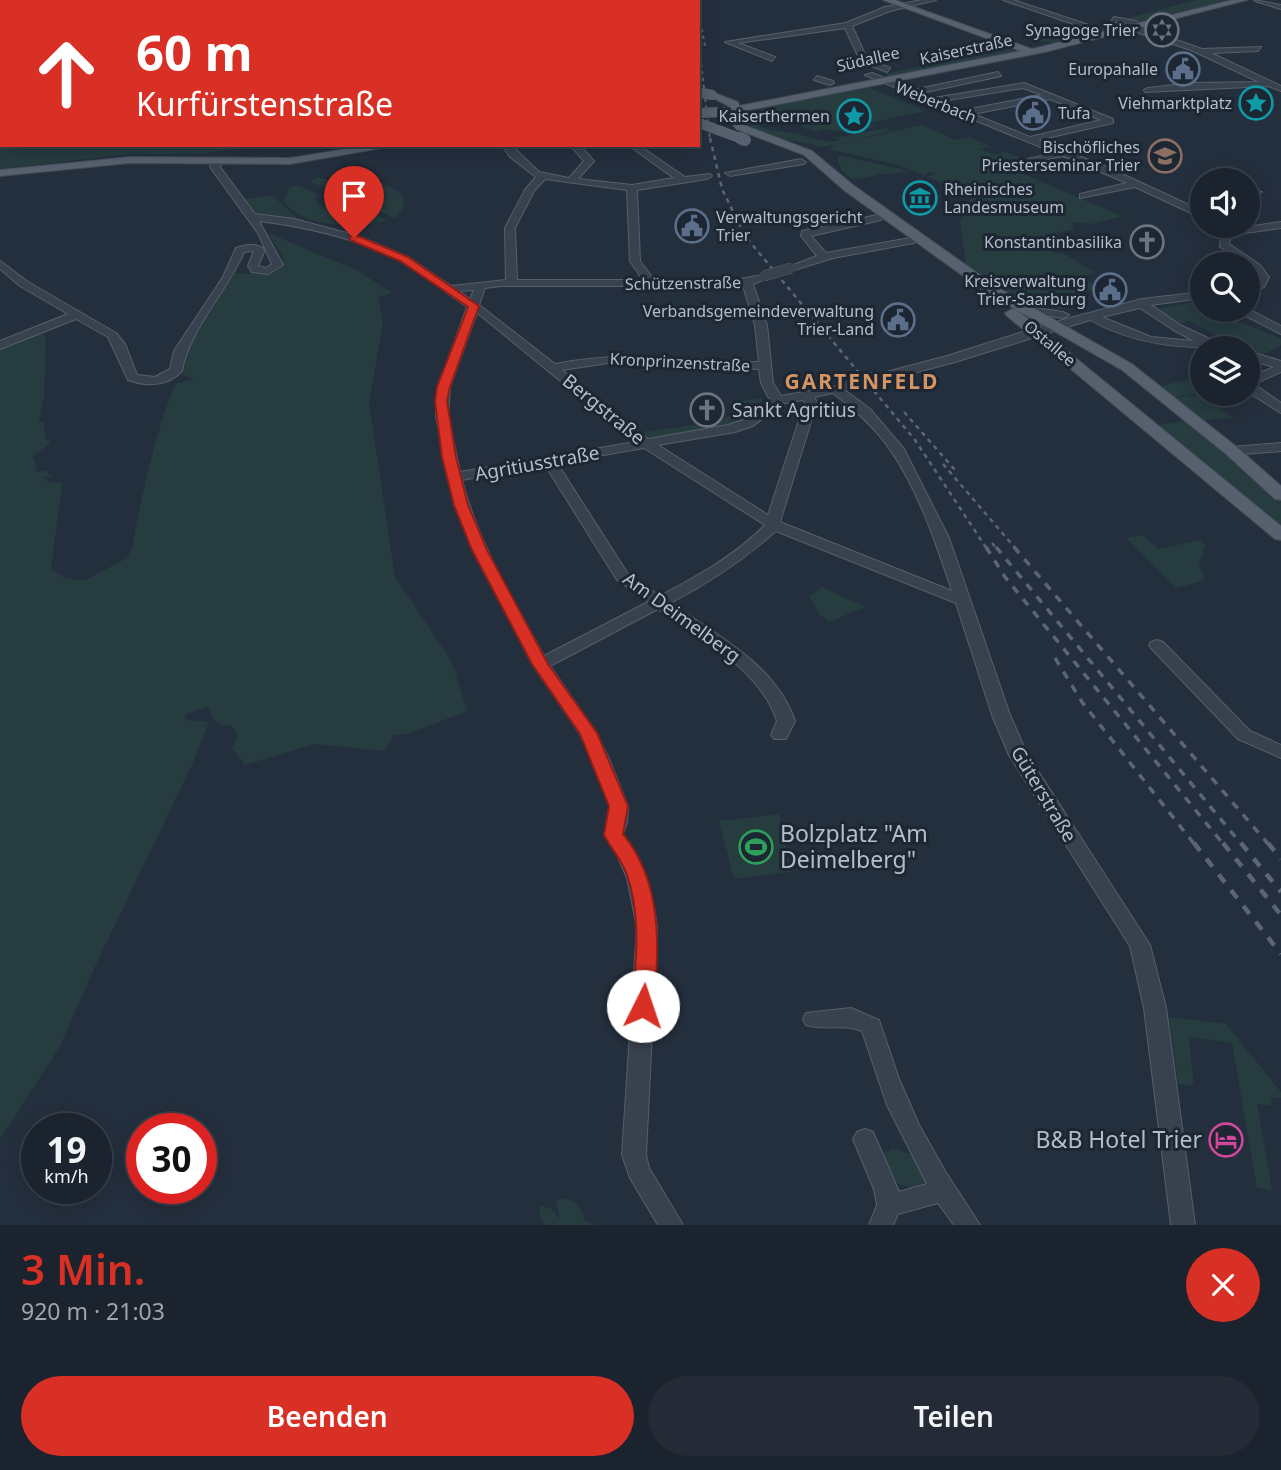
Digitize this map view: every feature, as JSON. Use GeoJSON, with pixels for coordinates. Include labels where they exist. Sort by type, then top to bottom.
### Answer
{"type":"FeatureCollection","features":[{"type":"Feature","properties":{"kind":"main road"},"geometry":{"type":"LineString","coordinates":[[887,0],[1017,49],[1033,52]]}},
{"type":"Feature","properties":{"kind":"main road","name":"Kaiserstraße"},"geometry":{"type":"LineString","coordinates":[[700,119],[843,83],[1033,52],[1136,29],[1243,0]]}},
{"type":"Feature","properties":{"kind":"main road"},"geometry":{"type":"LineString","coordinates":[[1068,31],[1139,13]]}},
{"type":"Feature","properties":{"kind":"main road","name":"Südallee"},"geometry":{"type":"LineString","coordinates":[[703,93],[758,96],[843,83],[869,75],[886,76],[1036,39]]}},
{"type":"Feature","properties":{"kind":"main road"},"geometry":{"type":"LineString","coordinates":[[703,93],[729,100],[735,110],[743,115],[748,127],[796,158]]}},
{"type":"Feature","properties":{"kind":"main road"},"geometry":{"type":"LineString","coordinates":[[735,110],[725,124],[734,132],[791,152],[796,158]]}},
{"type":"Feature","properties":{"kind":"main road"},"geometry":{"type":"LineString","coordinates":[[735,110],[734,118],[740,127],[796,158]]}},
{"type":"Feature","properties":{"kind":"main road"},"geometry":{"type":"LineString","coordinates":[[700,119],[745,140],[796,158],[808,153],[849,188],[953,263],[1051,325],[1138,374],[1281,495]]}},
{"type":"Feature","properties":{"kind":"main road"},"geometry":{"type":"LineString","coordinates":[[0,173],[130,160],[303,160],[382,147]]}},
{"type":"Feature","properties":{"kind":"main road","name":"Ostallee"},"geometry":{"type":"LineString","coordinates":[[796,158],[910,241],[1051,325],[1281,535]]}},
{"type":"Feature","properties":{"kind":"street"},"geometry":{"type":"LineString","coordinates":[[772,59],[729,42],[848,25],[902,6],[933,0]]}},
{"type":"Feature","properties":{"kind":"street"},"geometry":{"type":"LineString","coordinates":[[1006,0],[1100,23],[1113,23],[1164,38],[1201,51],[1281,90]]}},
{"type":"Feature","properties":{"kind":"street"},"geometry":{"type":"LineString","coordinates":[[1257,0],[1281,7]]}},
{"type":"Feature","properties":{"kind":"street","name":"Weberbach"},"geometry":{"type":"LineString","coordinates":[[848,25],[864,60],[913,92],[1065,153],[1190,209]]}},
{"type":"Feature","properties":{"kind":"street"},"geometry":{"type":"LineString","coordinates":[[1201,51],[1258,49]]}},
{"type":"Feature","properties":{"kind":"street"},"geometry":{"type":"LineString","coordinates":[[913,92],[998,74]]}},
{"type":"Feature","properties":{"kind":"street"},"geometry":{"type":"LineString","coordinates":[[817,78],[843,83]]}},
{"type":"Feature","properties":{"kind":"street"},"geometry":{"type":"LineString","coordinates":[[1148,90],[1207,86],[1214,90],[1225,89],[1222,85],[1281,83]]}},
{"type":"Feature","properties":{"kind":"street"},"geometry":{"type":"LineString","coordinates":[[935,101],[1024,85],[1059,96],[1110,121],[1049,133],[1029,140]]}},
{"type":"Feature","properties":{"kind":"street"},"geometry":{"type":"LineString","coordinates":[[983,92],[1010,103]]}},
{"type":"Feature","properties":{"kind":"street"},"geometry":{"type":"LineString","coordinates":[[964,113],[1059,96]]}},
{"type":"Feature","properties":{"kind":"street"},"geometry":{"type":"LineString","coordinates":[[995,106],[1017,116]]}},
{"type":"Feature","properties":{"kind":"street"},"geometry":{"type":"LineString","coordinates":[[508,147],[524,166],[542,176],[571,181],[632,188],[707,176]]}},
{"type":"Feature","properties":{"kind":"street"},"geometry":{"type":"LineString","coordinates":[[571,181],[589,161],[576,147]]}},
{"type":"Feature","properties":{"kind":"street"},"geometry":{"type":"LineString","coordinates":[[635,147],[683,180]]}},
{"type":"Feature","properties":{"kind":"street"},"geometry":{"type":"LineString","coordinates":[[1031,161],[1065,153]]}},
{"type":"Feature","properties":{"kind":"street"},"geometry":{"type":"LineString","coordinates":[[730,173],[796,158]]}},
{"type":"Feature","properties":{"kind":"street"},"geometry":{"type":"LineString","coordinates":[[0,264],[24,284],[116,339],[132,377],[146,381],[171,376],[177,369],[180,351],[228,277],[240,250],[252,247],[260,250],[253,266],[256,270],[268,271],[278,265],[270,244],[220,176],[214,165],[217,161]]}},
{"type":"Feature","properties":{"kind":"street"},"geometry":{"type":"LineString","coordinates":[[512,283],[510,228],[530,190],[542,176]]}},
{"type":"Feature","properties":{"kind":"street"},"geometry":{"type":"LineString","coordinates":[[1083,196],[1138,184]]}},
{"type":"Feature","properties":{"kind":"street"},"geometry":{"type":"LineString","coordinates":[[632,188],[635,261],[650,282]]}},
{"type":"Feature","properties":{"kind":"street","name":"Bergstraße"},"geometry":{"type":"LineString","coordinates":[[251,217],[308,225],[371,243],[404,259],[474,306],[645,443],[773,524],[964,601]]}},
{"type":"Feature","properties":{"kind":"street"},"geometry":{"type":"LineString","coordinates":[[824,257],[806,233],[877,218]]}},
{"type":"Feature","properties":{"kind":"street"},"geometry":{"type":"LineString","coordinates":[[1260,227],[1281,225]]}},
{"type":"Feature","properties":{"kind":"street"},"geometry":{"type":"LineString","coordinates":[[1223,238],[1224,245],[1236,252]]}},
{"type":"Feature","properties":{"kind":"street","name":"Schützenstraße"},"geometry":{"type":"LineString","coordinates":[[450,289],[512,283],[650,282],[707,285],[747,282],[824,257],[910,241]]}},
{"type":"Feature","properties":{"kind":"street"},"geometry":{"type":"LineString","coordinates":[[747,282],[761,325],[770,390],[777,401],[844,387],[951,359],[1051,325],[1157,300],[1190,296]]}},
{"type":"Feature","properties":{"kind":"street"},"geometry":{"type":"LineString","coordinates":[[481,285],[443,387],[441,401],[444,431],[466,521],[540,664],[589,733],[619,806],[613,835],[624,849],[643,897],[647,957],[634,1155],[638,1171],[671,1225]]}},
{"type":"Feature","properties":{"kind":"street"},"geometry":{"type":"LineString","coordinates":[[990,345],[1035,338],[1051,325],[1157,300]]}},
{"type":"Feature","properties":{"kind":"street"},"geometry":{"type":"LineString","coordinates":[[1144,305],[1176,327],[1197,336]]}},
{"type":"Feature","properties":{"kind":"street"},"geometry":{"type":"LineString","coordinates":[[0,345],[77,315]]}},
{"type":"Feature","properties":{"kind":"street"},"geometry":{"type":"LineString","coordinates":[[1094,317],[1106,324],[1165,343],[1190,344]]}},
{"type":"Feature","properties":{"kind":"street"},"geometry":{"type":"LineString","coordinates":[[1260,320],[1281,330]]}},
{"type":"Feature","properties":{"kind":"street","name":"Kronprinzenstraße"},"geometry":{"type":"LineString","coordinates":[[554,368],[591,360],[628,357],[766,366]]}},
{"type":"Feature","properties":{"kind":"street"},"geometry":{"type":"LineString","coordinates":[[1260,359],[1281,367]]}},
{"type":"Feature","properties":{"kind":"street"},"geometry":{"type":"LineString","coordinates":[[1260,378],[1281,367]]}},
{"type":"Feature","properties":{"kind":"street","name":"Güterstraße"},"geometry":{"type":"LineString","coordinates":[[844,387],[897,449],[931,511],[1001,715],[1018,755],[1140,945],[1155,1008],[1183,1225]]}},
{"type":"Feature","properties":{"kind":"street"},"geometry":{"type":"LineString","coordinates":[[1260,393],[1281,409]]}},
{"type":"Feature","properties":{"kind":"street"},"geometry":{"type":"LineString","coordinates":[[540,664],[605,628],[659,603],[728,563],[773,524],[811,402],[806,396]]}},
{"type":"Feature","properties":{"kind":"street","name":"Agritiusstraße"},"geometry":{"type":"LineString","coordinates":[[454,477],[742,426],[777,401]]}},
{"type":"Feature","properties":{"kind":"street"},"geometry":{"type":"LineString","coordinates":[[1232,451],[1281,447]]}},
{"type":"Feature","properties":{"kind":"street","name":"Am Deimelberg"},"geometry":{"type":"LineString","coordinates":[[550,462],[622,577],[736,656],[758,675],[782,709],[786,721],[780,735]]}},
{"type":"Feature","properties":{"kind":"street"},"geometry":{"type":"LineString","coordinates":[[1157,645],[1244,735],[1281,752]]}},
{"type":"Feature","properties":{"kind":"street"},"geometry":{"type":"LineString","coordinates":[[814,1019],[851,1017],[871,1026],[882,1066],[901,1112],[942,1191],[968,1225]]}},
{"type":"Feature","properties":{"kind":"street"},"geometry":{"type":"LineString","coordinates":[[865,1139],[886,1189],[885,1215],[942,1191]]}},
{"type":"Feature","properties":{"kind":"green space"},"geometry":{"type":"Polygon","coordinates":[[[1196,0],[1237,0],[1146,23],[1128,18],[1196,0]]]}},
{"type":"Feature","properties":{"kind":"green space"},"geometry":{"type":"Polygon","coordinates":[[[1106,23],[1126,29],[1052,43],[1045,41],[1024,44],[1106,23]]]}},
{"type":"Feature","properties":{"kind":"green space"},"geometry":{"type":"Polygon","coordinates":[[[1004,47],[1019,53],[894,78],[885,74],[1004,47]]]}},
{"type":"Feature","properties":{"kind":"green space"},"geometry":{"type":"Polygon","coordinates":[[[869,88],[926,111],[869,123],[874,127],[849,133],[826,129],[815,132],[793,122],[801,120],[797,118],[788,120],[773,113],[752,119],[762,122],[759,126],[767,129],[827,141],[886,128],[892,131],[821,147],[763,134],[746,116],[760,106],[869,88]]]}},
{"type":"Feature","properties":{"kind":"green space"},"geometry":{"type":"Polygon","coordinates":[[[922,125],[956,140],[969,137],[991,146],[980,149],[995,155],[1005,152],[1028,160],[1005,166],[1122,216],[1092,224],[1073,222],[1071,224],[1074,229],[1030,240],[1058,254],[1063,253],[1096,273],[1081,276],[1101,289],[1043,301],[1051,308],[1061,306],[1064,309],[1053,310],[1040,302],[1032,304],[1046,312],[1036,311],[1013,301],[959,264],[966,263],[960,223],[966,207],[973,204],[968,202],[969,200],[985,189],[975,193],[961,193],[927,177],[935,174],[927,172],[926,176],[898,165],[828,149],[834,145],[922,125]]]}},
{"type":"Feature","properties":{"kind":"green space"},"geometry":{"type":"Polygon","coordinates":[[[0,147],[252,147],[200,154],[130,154],[0,169],[0,147]]]}},
{"type":"Feature","properties":{"kind":"green space"},"geometry":{"type":"Polygon","coordinates":[[[838,155],[892,167],[873,174],[894,167],[909,172],[881,174],[855,180],[858,177],[852,179],[841,169],[838,155]]]}},
{"type":"Feature","properties":{"kind":"green space"},"geometry":{"type":"Polygon","coordinates":[[[318,178],[363,180],[386,185],[404,198],[403,209],[395,218],[373,209],[378,203],[368,194],[328,188],[309,181],[318,178]]]}},
{"type":"Feature","properties":{"kind":"green space"},"geometry":{"type":"Polygon","coordinates":[[[296,185],[317,194],[316,201],[328,209],[369,212],[388,221],[347,225],[318,222],[304,217],[284,201],[288,189],[296,185]]]}},
{"type":"Feature","properties":{"kind":"green space"},"geometry":{"type":"Polygon","coordinates":[[[272,195],[300,221],[256,214],[242,200],[272,195]]]}},
{"type":"Feature","properties":{"kind":"green space"},"geometry":{"type":"Polygon","coordinates":[[[268,233],[356,270],[393,293],[378,297],[383,322],[369,403],[395,577],[452,662],[467,711],[408,734],[394,735],[385,751],[314,744],[245,765],[232,748],[238,735],[230,725],[221,725],[211,716],[209,706],[186,714],[186,720],[209,722],[191,767],[98,960],[59,1048],[0,1139],[0,347],[39,331],[46,337],[44,395],[39,421],[44,422],[45,439],[51,442],[33,457],[37,468],[34,472],[48,471],[48,474],[56,476],[43,477],[49,482],[62,483],[51,569],[65,578],[84,581],[127,558],[132,547],[155,444],[175,384],[193,379],[183,374],[191,343],[235,273],[266,274],[283,267],[283,257],[268,233]]]}},
{"type":"Feature","properties":{"kind":"green space"},"geometry":{"type":"Polygon","coordinates":[[[1190,302],[1190,322],[1176,326],[1153,310],[1190,302]]]}},
{"type":"Feature","properties":{"kind":"green space"},"geometry":{"type":"Polygon","coordinates":[[[1190,322],[1241,322],[1281,339],[1281,345],[1260,356],[1260,336],[1219,336],[1190,322]]]}},
{"type":"Feature","properties":{"kind":"green space"},"geometry":{"type":"Polygon","coordinates":[[[1190,379],[1190,395],[1174,397],[1160,386],[1190,379]]]}},
{"type":"Feature","properties":{"kind":"green space"},"geometry":{"type":"Polygon","coordinates":[[[1190,396],[1190,406],[1217,406],[1233,418],[1203,420],[1175,398],[1190,396]]]}},
{"type":"Feature","properties":{"kind":"green space"},"geometry":{"type":"Polygon","coordinates":[[[762,398],[761,404],[746,413],[745,418],[738,423],[650,438],[643,432],[715,422],[715,419],[724,419],[736,411],[733,402],[762,398]]]}},
{"type":"Feature","properties":{"kind":"green space"},"geometry":{"type":"Polygon","coordinates":[[[1187,420],[1281,499],[1281,529],[1154,426],[1187,420]]]}},
{"type":"Feature","properties":{"kind":"green space"},"geometry":{"type":"Polygon","coordinates":[[[1143,535],[1158,549],[1200,540],[1205,545],[1199,564],[1205,580],[1176,588],[1126,538],[1143,535]]]}},
{"type":"Feature","properties":{"kind":"green space"},"geometry":{"type":"Polygon","coordinates":[[[822,587],[865,607],[829,622],[820,615],[809,597],[822,587]]]}},
{"type":"Feature","properties":{"kind":"green space","name":"Bolzplatz \"Am Deimelberg\""},"geometry":{"type":"Polygon","coordinates":[[[779,814],[791,872],[734,879],[719,821],[779,814]]]}},
{"type":"Feature","properties":{"kind":"green space"},"geometry":{"type":"Polygon","coordinates":[[[1169,1017],[1226,1024],[1281,1092],[1281,1098],[1270,1097],[1272,1105],[1257,1104],[1272,1190],[1257,1188],[1232,1043],[1189,1037],[1194,1086],[1178,1084],[1169,1017]]]}},
{"type":"Feature","properties":{"kind":"green space"},"geometry":{"type":"Polygon","coordinates":[[[893,1148],[912,1155],[926,1180],[925,1185],[912,1189],[887,1179],[880,1156],[893,1148]]]}},
{"type":"Feature","properties":{"kind":"green space"},"geometry":{"type":"Polygon","coordinates":[[[567,1199],[580,1208],[584,1221],[597,1225],[545,1225],[540,1219],[540,1206],[550,1208],[560,1219],[556,1201],[567,1199]]]}},
{"type":"Feature","properties":{"kind":"railway"},"geometry":{"type":"LineString","coordinates":[[700,19],[705,46]]}},
{"type":"Feature","properties":{"kind":"railway"},"geometry":{"type":"LineString","coordinates":[[700,53],[710,140]]}},
{"type":"Feature","properties":{"kind":"railway"},"geometry":{"type":"LineString","coordinates":[[710,138],[722,189],[745,236],[915,440],[987,549]]}},
{"type":"Feature","properties":{"kind":"railway"},"geometry":{"type":"LineString","coordinates":[[904,412],[955,470]]}},
{"type":"Feature","properties":{"kind":"railway"},"geometry":{"type":"LineString","coordinates":[[943,464],[1016,549]]}},
{"type":"Feature","properties":{"kind":"railway"},"geometry":{"type":"LineString","coordinates":[[992,543],[997,549]]}},
{"type":"Feature","properties":{"kind":"railway"},"geometry":{"type":"LineString","coordinates":[[986,547],[1005,577],[1224,845]]}},
{"type":"Feature","properties":{"kind":"railway"},"geometry":{"type":"LineString","coordinates":[[996,547],[1242,845]]}},
{"type":"Feature","properties":{"kind":"railway"},"geometry":{"type":"LineString","coordinates":[[1014,547],[1269,845]]}},
{"type":"Feature","properties":{"kind":"railway"},"geometry":{"type":"LineString","coordinates":[[1055,658],[1082,702],[1195,845]]}},
{"type":"Feature","properties":{"kind":"railway"},"geometry":{"type":"LineString","coordinates":[[1194,843],[1281,954]]}},
{"type":"Feature","properties":{"kind":"railway"},"geometry":{"type":"LineString","coordinates":[[1223,843],[1281,915]]}},
{"type":"Feature","properties":{"kind":"railway"},"geometry":{"type":"LineString","coordinates":[[1241,843],[1281,892]]}},
{"type":"Feature","properties":{"kind":"railway"},"geometry":{"type":"LineString","coordinates":[[1268,843],[1281,859]]}},
{"type":"Feature","properties":{"kind":"place","name":"Synagoge Trier"},"geometry":{"type":"Point","coordinates":[1162,30]}},
{"type":"Feature","properties":{"kind":"place","name":"Europahalle"},"geometry":{"type":"Point","coordinates":[1183,69]}},
{"type":"Feature","properties":{"kind":"place","name":"Viehmarktplatz"},"geometry":{"type":"Point","coordinates":[1256,103]}},
{"type":"Feature","properties":{"kind":"place","name":"Tufa"},"geometry":{"type":"Point","coordinates":[1033,113]}},
{"type":"Feature","properties":{"kind":"place","name":"Kaiserthermen"},"geometry":{"type":"Point","coordinates":[854,116]}},
{"type":"Feature","properties":{"kind":"place","name":"Bischöfliches Priesterseminar Trier"},"geometry":{"type":"Point","coordinates":[1165,156]}},
{"type":"Feature","properties":{"kind":"place","name":"Rheinisches Landesmuseum"},"geometry":{"type":"Point","coordinates":[920,198]}},
{"type":"Feature","properties":{"kind":"place","name":"Verwaltungsgericht Trier"},"geometry":{"type":"Point","coordinates":[692,226]}},
{"type":"Feature","properties":{"kind":"place","name":"Konstantinbasilika"},"geometry":{"type":"Point","coordinates":[1147,242]}},
{"type":"Feature","properties":{"kind":"place","name":"Kreisverwaltung Trier-Saarburg"},"geometry":{"type":"Point","coordinates":[1110,290]}},
{"type":"Feature","properties":{"kind":"place","name":"Verbandsgemeindeverwaltung Trier-Land"},"geometry":{"type":"Point","coordinates":[898,320]}},
{"type":"Feature","properties":{"kind":"place","name":"Sankt Agritius"},"geometry":{"type":"Point","coordinates":[707,410]}},
{"type":"Feature","properties":{"kind":"place","name":"Bolzplatz \"Am Deimelberg\""},"geometry":{"type":"Point","coordinates":[756,847]}},
{"type":"Feature","properties":{"kind":"place","name":"B&B Hotel Trier"},"geometry":{"type":"Point","coordinates":[1226,1140]}},
{"type":"Feature","properties":{"kind":"district","name":"GARTENFELD"},"geometry":{"type":"Point","coordinates":[862,382]}},
{"type":"Feature","properties":{"kind":"route"},"geometry":{"type":"LineString","coordinates":[[354,238],[404,259],[474,306],[443,387],[441,401],[449,457],[466,521],[480,550],[540,664],[589,733],[619,806],[618,822],[613,835],[624,849],[635,872],[645,904],[647,957],[643,1006]]}}]}
